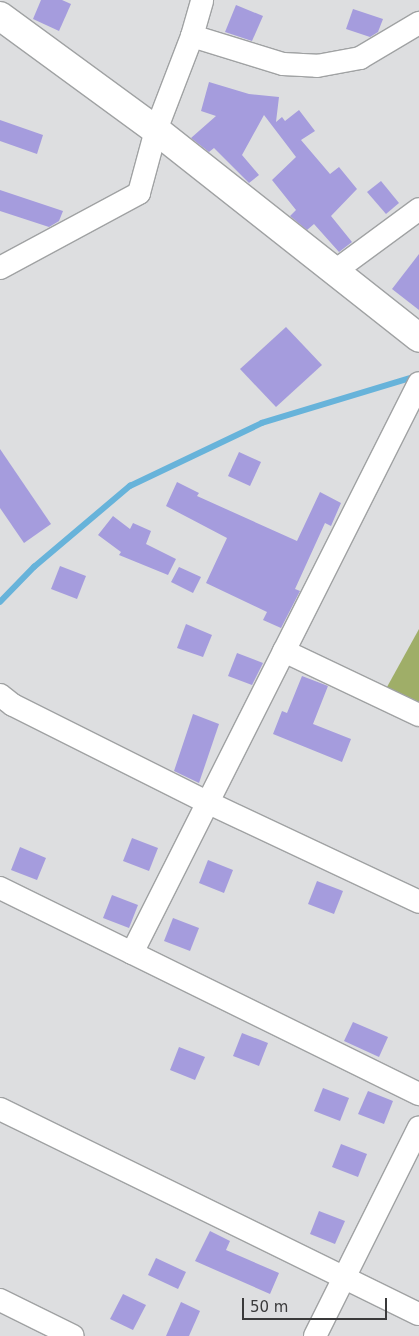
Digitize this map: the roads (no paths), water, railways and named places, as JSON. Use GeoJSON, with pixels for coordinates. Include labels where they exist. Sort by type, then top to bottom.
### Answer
{"type":"FeatureCollection","features":[{"type":"Feature","properties":{"kind":"street"},"geometry":{"type":"LineString","coordinates":[[0,268],[139,193],[156,130],[192,36],[202,0]]}},
{"type":"Feature","properties":{"kind":"street"},"geometry":{"type":"LineString","coordinates":[[0,16],[156,130],[419,338]]}},
{"type":"Feature","properties":{"kind":"street"},"geometry":{"type":"LineString","coordinates":[[192,36],[283,64],[317,66],[360,58],[419,23]]}},
{"type":"Feature","properties":{"kind":"street"},"geometry":{"type":"LineString","coordinates":[[335,271],[419,209]]}},
{"type":"Feature","properties":{"kind":"street"},"geometry":{"type":"LineString","coordinates":[[132,953],[419,383]]}},
{"type":"Feature","properties":{"kind":"street"},"geometry":{"type":"LineString","coordinates":[[284,651],[419,715]]}},
{"type":"Feature","properties":{"kind":"street"},"geometry":{"type":"LineString","coordinates":[[0,696],[209,803],[419,902]]}},
{"type":"Feature","properties":{"kind":"street"},"geometry":{"type":"LineString","coordinates":[[0,888],[419,1094]]}},
{"type":"Feature","properties":{"kind":"street"},"geometry":{"type":"LineString","coordinates":[[0,1109],[419,1314]]}},
{"type":"Feature","properties":{"kind":"street"},"geometry":{"type":"LineString","coordinates":[[315,1336],[419,1127]]}},
{"type":"Feature","properties":{"kind":"street"},"geometry":{"type":"LineString","coordinates":[[0,1300],[73,1336]]}},
{"type":"Feature","properties":{"kind":"waterway"},"geometry":{"type":"LineString","coordinates":[[0,602],[34,567],[130,486],[262,423],[410,378]]}}]}
